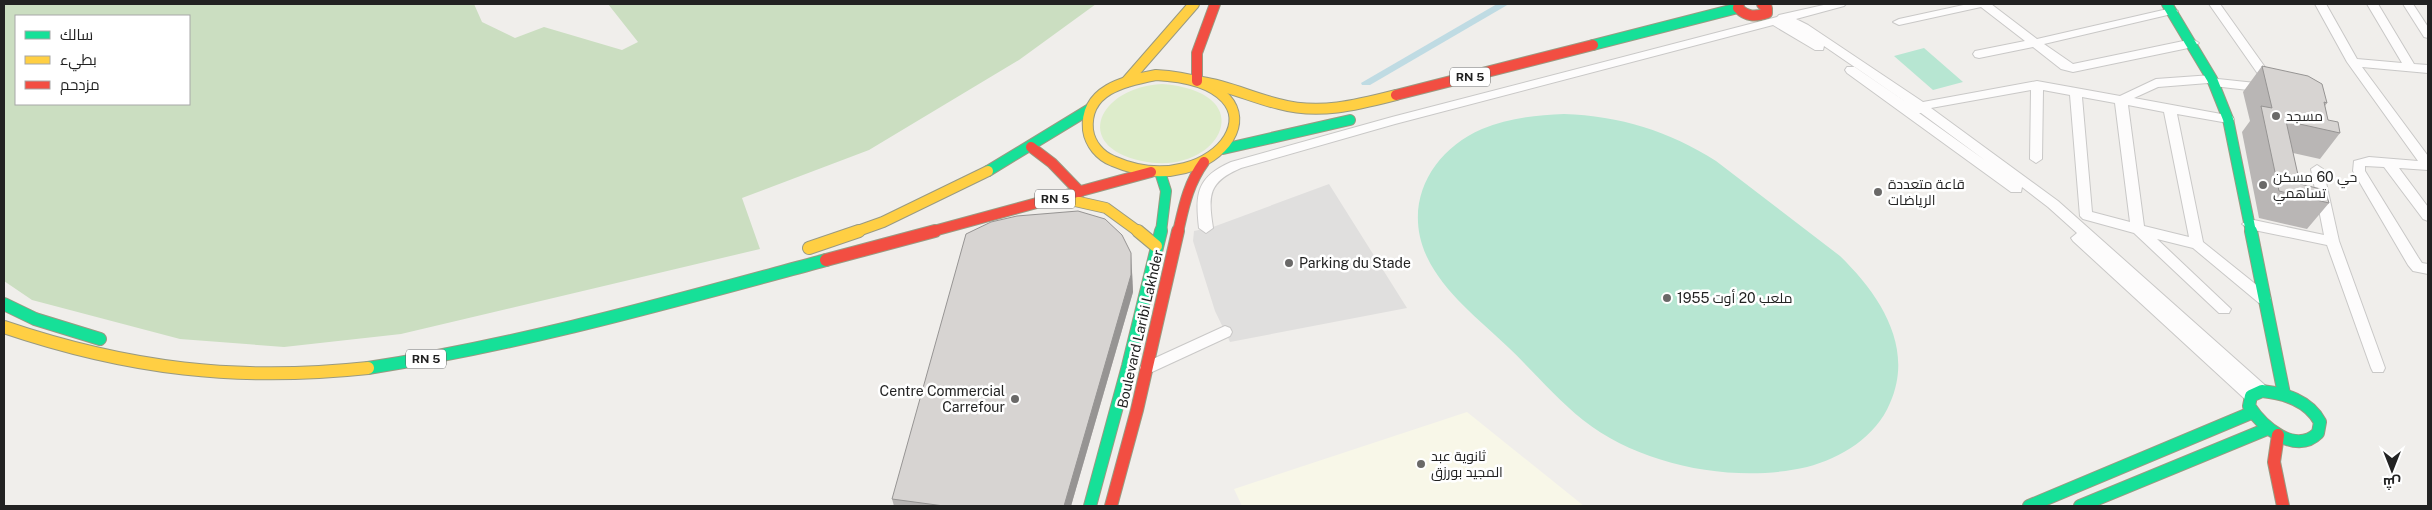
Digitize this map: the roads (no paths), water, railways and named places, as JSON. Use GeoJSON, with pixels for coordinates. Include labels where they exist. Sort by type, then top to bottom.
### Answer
{"type":"FeatureCollection","features":[{"type":"Feature","properties":{"kind":"main road"},"geometry":{"type":"LineString","coordinates":[[1126,82],[1194,4]]}},
{"type":"Feature","properties":{"kind":"main road"},"geometry":{"type":"LineString","coordinates":[[1199,82],[1197,54],[1214,4]]}},
{"type":"Feature","properties":{"kind":"main road","name":"RN 5"},"geometry":{"type":"LineString","coordinates":[[1199,82],[1222,84],[1290,107],[1336,110],[1741,8]]}},
{"type":"Feature","properties":{"kind":"main road","name":"RN 5"},"geometry":{"type":"LineString","coordinates":[[1741,8],[1752,16],[1771,12]]}},
{"type":"Feature","properties":{"kind":"main road","name":"RN 5"},"geometry":{"type":"LineString","coordinates":[[1414,103],[1741,8]]}},
{"type":"Feature","properties":{"kind":"main road"},"geometry":{"type":"LineString","coordinates":[[2170,8],[2193,43],[2213,80],[2228,119],[2284,394]]}},
{"type":"Feature","properties":{"kind":"main road"},"geometry":{"type":"LineString","coordinates":[[796,252],[834,241],[932,200],[1031,146],[1090,109],[1105,92],[1126,82],[1162,75],[1199,82],[1226,98],[1235,115],[1234,133],[1219,152],[1204,162],[1183,169],[1156,172],[1118,164],[1099,152],[1091,142],[1087,131],[1090,109]]}},
{"type":"Feature","properties":{"kind":"main road"},"geometry":{"type":"LineString","coordinates":[[1219,152],[1366,116]]}},
{"type":"Feature","properties":{"kind":"main road"},"geometry":{"type":"LineString","coordinates":[[1031,146],[1052,163],[1080,192]]}},
{"type":"Feature","properties":{"kind":"main road"},"geometry":{"type":"LineString","coordinates":[[1219,152],[1236,165]]}},
{"type":"Feature","properties":{"kind":"main road","name":"Boulevard Laribi Lakhder"},"geometry":{"type":"LineString","coordinates":[[1111,506],[1146,368],[1187,191],[1193,177],[1204,162]]}},
{"type":"Feature","properties":{"kind":"main road","name":"RN 5"},"geometry":{"type":"LineString","coordinates":[[4,327],[29,337],[98,355],[184,369],[285,374],[338,372],[490,347],[958,226],[1156,172]]}},
{"type":"Feature","properties":{"kind":"main road","name":"Boulevard Laribi Lakhder"},"geometry":{"type":"LineString","coordinates":[[1090,506],[1128,366],[1166,204],[1166,190],[1156,172]]}},
{"type":"Feature","properties":{"kind":"main road"},"geometry":{"type":"LineString","coordinates":[[1056,198],[1076,199],[1108,208],[1125,217],[1156,246]]}},
{"type":"Feature","properties":{"kind":"main road"},"geometry":{"type":"LineString","coordinates":[[4,304],[35,319],[112,342]]}},
{"type":"Feature","properties":{"kind":"main road","name":"RN 5"},"geometry":{"type":"LineString","coordinates":[[394,351],[485,337],[609,305]]}},
{"type":"Feature","properties":{"kind":"main road"},"geometry":{"type":"LineString","coordinates":[[1128,366],[1146,368]]}},
{"type":"Feature","properties":{"kind":"main road"},"geometry":{"type":"LineString","coordinates":[[2256,393],[2284,394],[2296,399],[2314,414],[2320,429],[2317,435],[2310,439],[2290,439],[2278,435],[2267,429],[2251,413],[2248,401],[2256,393]]}},
{"type":"Feature","properties":{"kind":"main road"},"geometry":{"type":"LineString","coordinates":[[2029,506],[2251,413]]}},
{"type":"Feature","properties":{"kind":"main road"},"geometry":{"type":"LineString","coordinates":[[2080,506],[2267,429]]}},
{"type":"Feature","properties":{"kind":"main road"},"geometry":{"type":"LineString","coordinates":[[2278,435],[2274,462],[2283,506]]}},
{"type":"Feature","properties":{"kind":"street"},"geometry":{"type":"LineString","coordinates":[[1206,228],[1203,202],[1206,186],[1217,173],[1236,165],[1771,12],[1840,4]]}},
{"type":"Feature","properties":{"kind":"street"},"geometry":{"type":"LineString","coordinates":[[1899,22],[1983,4],[2065,66],[2073,68],[2193,43]]}},
{"type":"Feature","properties":{"kind":"street"},"geometry":{"type":"LineString","coordinates":[[2121,100],[2156,83],[2213,80],[2266,88],[2273,87],[2215,4]]}},
{"type":"Feature","properties":{"kind":"street"},"geometry":{"type":"LineString","coordinates":[[2322,4],[2335,33],[2353,62],[2428,166]]}},
{"type":"Feature","properties":{"kind":"street"},"geometry":{"type":"LineString","coordinates":[[2373,4],[2410,67]]}},
{"type":"Feature","properties":{"kind":"street"},"geometry":{"type":"LineString","coordinates":[[2408,4],[2428,35]]}},
{"type":"Feature","properties":{"kind":"street"},"geometry":{"type":"LineString","coordinates":[[1979,54],[2035,43],[2170,8]]}},
{"type":"Feature","properties":{"kind":"street"},"geometry":{"type":"LineString","coordinates":[[1771,12],[1820,48],[1916,110],[2046,210],[2256,393]]}},
{"type":"Feature","properties":{"kind":"street"},"geometry":{"type":"LineString","coordinates":[[2353,62],[2428,69]]}},
{"type":"Feature","properties":{"kind":"street"},"geometry":{"type":"LineString","coordinates":[[1916,110],[2037,85],[2228,119]]}},
{"type":"Feature","properties":{"kind":"street"},"geometry":{"type":"LineString","coordinates":[[2036,159],[2037,85]]}},
{"type":"Feature","properties":{"kind":"street"},"geometry":{"type":"LineString","coordinates":[[2076,92],[2085,213],[2088,216],[2197,244],[2264,299]]}},
{"type":"Feature","properties":{"kind":"street"},"geometry":{"type":"LineString","coordinates":[[2121,100],[2138,229],[2224,309]]}},
{"type":"Feature","properties":{"kind":"street"},"geometry":{"type":"LineString","coordinates":[[2170,109],[2197,244]]}},
{"type":"Feature","properties":{"kind":"street"},"geometry":{"type":"LineString","coordinates":[[2428,166],[2388,163],[2359,164],[2359,171],[2413,261],[2418,267],[2428,269]]}},
{"type":"Feature","properties":{"kind":"street"},"geometry":{"type":"LineString","coordinates":[[2388,163],[2428,216]]}},
{"type":"Feature","properties":{"kind":"street"},"geometry":{"type":"LineString","coordinates":[[2317,169],[2332,241],[2378,368]]}},
{"type":"Feature","properties":{"kind":"street"},"geometry":{"type":"LineString","coordinates":[[2249,224],[2332,241]]}},
{"type":"Feature","properties":{"kind":"street"},"geometry":{"type":"LineString","coordinates":[[1146,368],[1225,332]]}},
{"type":"Feature","properties":{"kind":"waterway"},"geometry":{"type":"LineString","coordinates":[[1366,83],[1504,4]]}},
{"type":"Feature","properties":{"kind":"place","name":"مسجد"},"geometry":{"type":"Point","coordinates":[2276,116]}},
{"type":"Feature","properties":{"kind":"place","name":"حي 60 مسكن تساهمي"},"geometry":{"type":"Point","coordinates":[2263,185]}},
{"type":"Feature","properties":{"kind":"place","name":"قاعة متعددة الرياضات"},"geometry":{"type":"Point","coordinates":[1878,192]}},
{"type":"Feature","properties":{"kind":"place","name":"Parking du Stade"},"geometry":{"type":"Point","coordinates":[1289,263]}},
{"type":"Feature","properties":{"kind":"place","name":"ملعب 20 أوت 1955"},"geometry":{"type":"Point","coordinates":[1667,298]}},
{"type":"Feature","properties":{"kind":"place","name":"Centre Commercial Carrefour"},"geometry":{"type":"Point","coordinates":[1015,399]}},
{"type":"Feature","properties":{"kind":"place","name":"ثانوية عبد المجيد بورزق"},"geometry":{"type":"Point","coordinates":[1421,464]}}]}
